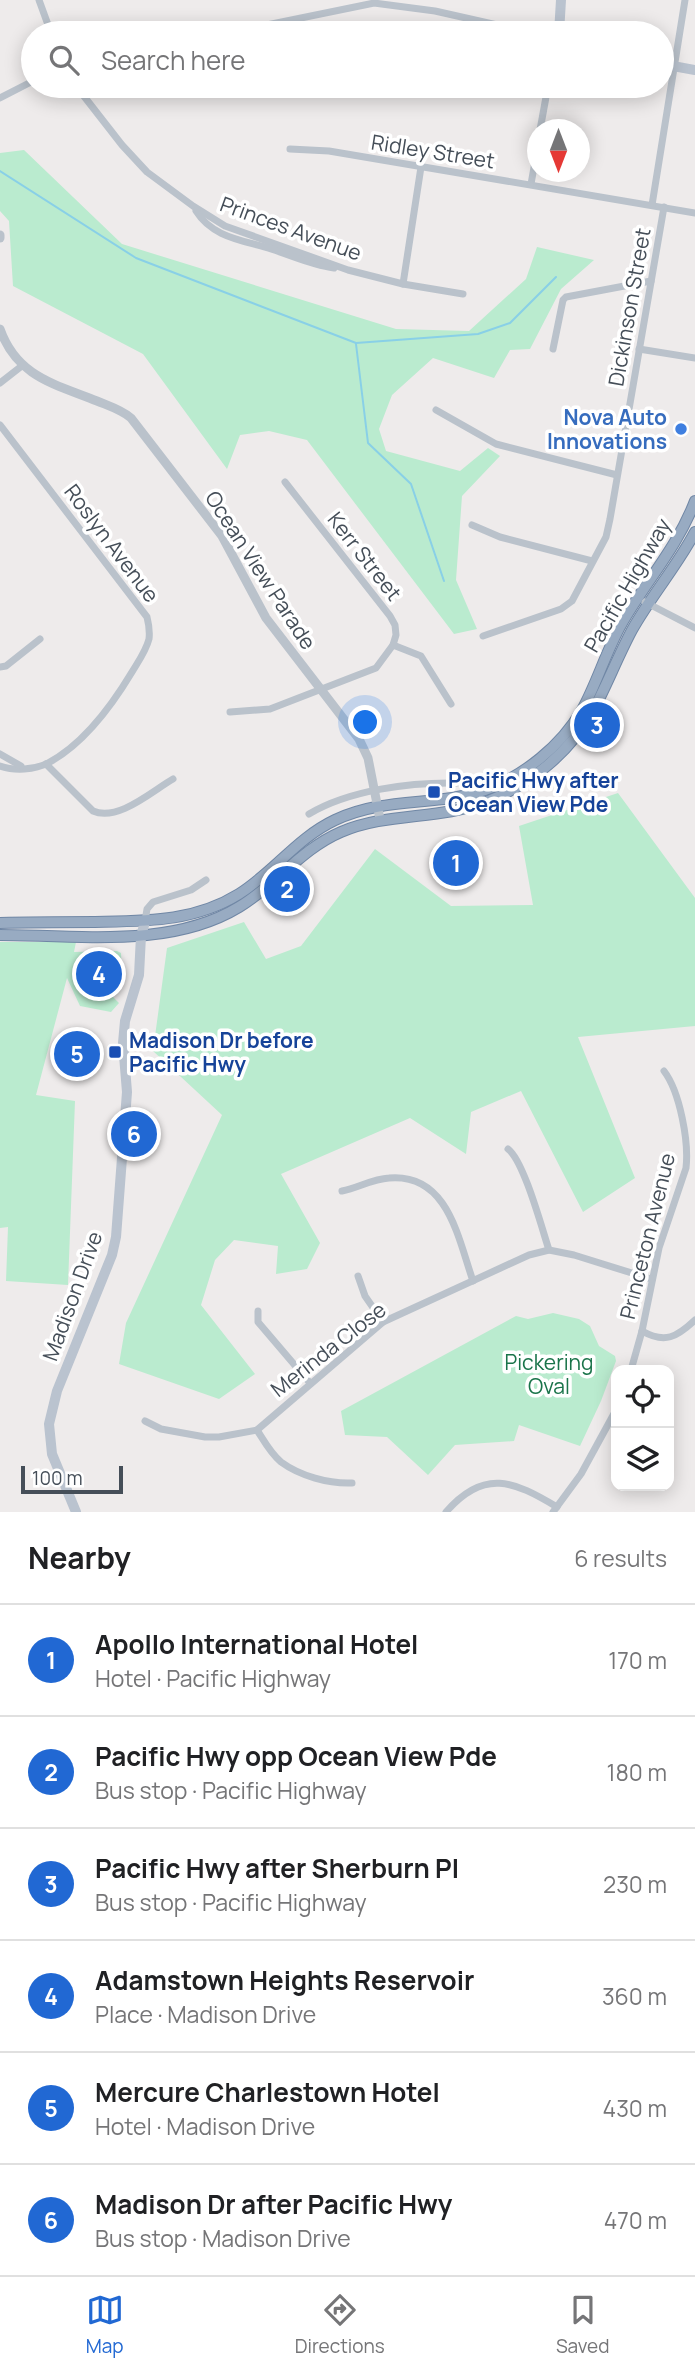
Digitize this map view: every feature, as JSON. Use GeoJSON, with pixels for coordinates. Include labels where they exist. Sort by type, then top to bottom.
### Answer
{"type":"FeatureCollection","features":[{"type":"Feature","properties":{"kind":"highway","name":"Pacific Highway"},"geometry":{"type":"LineString","coordinates":[[0,923],[145,922],[190,915],[223,902],[255,882],[300,841],[355,811],[470,794],[487,789],[530,767],[558,741],[582,710],[609,647],[677,541],[695,501]]}},
{"type":"Feature","properties":{"kind":"highway","name":"Pacific Highway"},"geometry":{"type":"LineString","coordinates":[[0,935],[141,936],[179,931],[223,915],[254,898],[300,856],[322,841],[359,824],[467,808],[506,793],[538,774],[555,760],[586,721],[633,628],[695,532]]}},
{"type":"Feature","properties":{"kind":"main road"},"geometry":{"type":"LineString","coordinates":[[560,21],[561,0]]}},
{"type":"Feature","properties":{"kind":"main road"},"geometry":{"type":"LineString","coordinates":[[674,66],[695,70]]}},
{"type":"Feature","properties":{"kind":"main road","name":"Madison Drive"},"geometry":{"type":"LineString","coordinates":[[76,1512],[52,1454],[48,1424],[57,1391],[112,1255],[116,1237],[127,1092],[123,1042],[125,1021],[139,975],[141,936],[145,922]]}},
{"type":"Feature","properties":{"kind":"street"},"geometry":{"type":"LineString","coordinates":[[39,0],[47,21]]}},
{"type":"Feature","properties":{"kind":"street"},"geometry":{"type":"LineString","coordinates":[[674,66],[685,0]]}},
{"type":"Feature","properties":{"kind":"street"},"geometry":{"type":"LineString","coordinates":[[286,21],[374,3],[435,11],[480,21]]}},
{"type":"Feature","properties":{"kind":"street"},"geometry":{"type":"LineString","coordinates":[[0,99],[21,88]]}},
{"type":"Feature","properties":{"kind":"street","name":"Princes Avenue"},"geometry":{"type":"LineString","coordinates":[[86,98],[147,172],[193,206],[226,226],[348,270],[403,284],[463,294]]}},
{"type":"Feature","properties":{"kind":"street"},"geometry":{"type":"LineString","coordinates":[[542,119],[546,98]]}},
{"type":"Feature","properties":{"kind":"street"},"geometry":{"type":"LineString","coordinates":[[652,205],[669,98]]}},
{"type":"Feature","properties":{"kind":"street","name":"Ridley Street"},"geometry":{"type":"LineString","coordinates":[[290,149],[329,151],[695,212]]}},
{"type":"Feature","properties":{"kind":"street"},"geometry":{"type":"LineString","coordinates":[[403,284],[421,167]]}},
{"type":"Feature","properties":{"kind":"street","name":"Dickinson Street"},"geometry":{"type":"LineString","coordinates":[[483,636],[561,609],[572,601],[606,537],[664,207]]}},
{"type":"Feature","properties":{"kind":"street"},"geometry":{"type":"LineString","coordinates":[[553,349],[563,300],[566,297],[651,281]]}},
{"type":"Feature","properties":{"kind":"street","name":"Ocean View Parade"},"geometry":{"type":"LineString","coordinates":[[0,329],[8,346],[37,377],[115,408],[131,418],[222,536],[266,618],[365,748],[380,819]]}},
{"type":"Feature","properties":{"kind":"street"},"geometry":{"type":"LineString","coordinates":[[639,349],[695,358]]}},
{"type":"Feature","properties":{"kind":"street"},"geometry":{"type":"LineString","coordinates":[[0,383],[23,365]]}},
{"type":"Feature","properties":{"kind":"street"},"geometry":{"type":"LineString","coordinates":[[436,410],[496,444],[617,475]]}},
{"type":"Feature","properties":{"kind":"street","name":"Roslyn Avenue"},"geometry":{"type":"LineString","coordinates":[[0,425],[147,617],[149,627],[146,648],[110,706],[90,729],[46,764],[24,768],[0,766]]}},
{"type":"Feature","properties":{"kind":"street","name":"Kerr Street"},"geometry":{"type":"LineString","coordinates":[[285,482],[390,616],[395,625],[393,645]]}},
{"type":"Feature","properties":{"kind":"street"},"geometry":{"type":"LineString","coordinates":[[472,525],[500,537],[592,561]]}},
{"type":"Feature","properties":{"kind":"street"},"geometry":{"type":"LineString","coordinates":[[638,598],[695,628]]}},
{"type":"Feature","properties":{"kind":"street"},"geometry":{"type":"LineString","coordinates":[[0,667],[6,666],[40,639]]}},
{"type":"Feature","properties":{"kind":"street"},"geometry":{"type":"LineString","coordinates":[[230,712],[270,709],[376,668],[393,645],[421,656],[451,704]]}},
{"type":"Feature","properties":{"kind":"street"},"geometry":{"type":"LineString","coordinates":[[0,754],[24,768]]}},
{"type":"Feature","properties":{"kind":"street"},"geometry":{"type":"LineString","coordinates":[[46,764],[93,811],[100,814],[119,812],[173,779]]}},
{"type":"Feature","properties":{"kind":"street"},"geometry":{"type":"LineString","coordinates":[[309,814],[331,803],[374,790],[428,783],[457,783]]}},
{"type":"Feature","properties":{"kind":"street"},"geometry":{"type":"LineString","coordinates":[[145,922],[153,902],[191,890],[206,880]]}},
{"type":"Feature","properties":{"kind":"street","name":"Princeton Avenue"},"geometry":{"type":"LineString","coordinates":[[632,1365],[659,1248],[688,1155],[674,1089],[664,1071]]}},
{"type":"Feature","properties":{"kind":"street"},"geometry":{"type":"LineString","coordinates":[[508,1149],[514,1153],[521,1168],[550,1250],[651,1279]]}},
{"type":"Feature","properties":{"kind":"street"},"geometry":{"type":"LineString","coordinates":[[342,1191],[391,1177],[421,1183],[430,1189],[446,1206],[451,1216],[472,1281]]}},
{"type":"Feature","properties":{"kind":"street","name":"Merinda Close"},"geometry":{"type":"LineString","coordinates":[[257,1430],[383,1322],[529,1255],[550,1250]]}},
{"type":"Feature","properties":{"kind":"street"},"geometry":{"type":"LineString","coordinates":[[358,1276],[365,1296],[383,1322]]}},
{"type":"Feature","properties":{"kind":"street"},"geometry":{"type":"LineString","coordinates":[[258,1311],[258,1322],[310,1382]]}},
{"type":"Feature","properties":{"kind":"street"},"geometry":{"type":"LineString","coordinates":[[642,1331],[657,1339],[664,1339],[677,1335],[695,1320]]}},
{"type":"Feature","properties":{"kind":"street"},"geometry":{"type":"LineString","coordinates":[[446,1512],[469,1491],[499,1483],[529,1489],[555,1510],[581,1474],[611,1419]]}},
{"type":"Feature","properties":{"kind":"street"},"geometry":{"type":"LineString","coordinates":[[145,1421],[161,1429],[205,1437],[257,1430],[274,1454],[290,1467],[321,1479],[341,1484],[352,1483]]}},
{"type":"Feature","properties":{"kind":"green space"},"geometry":{"type":"Polygon","coordinates":[[[24,150],[122,244],[396,329],[469,331],[526,279],[537,247],[594,260],[561,289],[530,349],[510,350],[494,378],[433,358],[392,395],[379,429],[386,451],[460,471],[488,448],[500,456],[462,496],[456,580],[477,629],[454,634],[307,440],[269,431],[240,435],[227,469],[143,354],[13,286],[9,221],[0,211],[0,153],[24,150]]]}},
{"type":"Feature","properties":{"kind":"green space"},"geometry":{"type":"Polygon","coordinates":[[[618,793],[695,898],[695,1026],[578,1037],[635,1178],[583,1212],[521,1091],[471,1112],[466,1154],[410,1118],[281,1174],[320,1243],[307,1269],[276,1274],[278,1246],[234,1240],[215,1260],[201,1305],[255,1374],[219,1399],[119,1364],[126,1323],[222,1115],[153,1051],[167,948],[244,922],[266,959],[301,946],[375,849],[451,906],[533,905],[519,826],[618,793]]]}},
{"type":"Feature","properties":{"kind":"green space"},"geometry":{"type":"Polygon","coordinates":[[[0,942],[76,942],[74,952],[121,953],[122,978],[113,997],[119,1003],[111,1012],[80,1006],[67,978],[36,1095],[75,1101],[68,1285],[6,1281],[8,1227],[0,1228],[0,942]]]}},
{"type":"Feature","properties":{"kind":"green space","name":"Pickering Oval"},"geometry":{"type":"Polygon","coordinates":[[[553,1313],[579,1319],[590,1326],[599,1346],[615,1356],[616,1361],[614,1365],[611,1365],[611,1374],[601,1401],[580,1446],[519,1425],[514,1441],[455,1445],[428,1475],[387,1437],[345,1435],[341,1411],[516,1316],[528,1319],[553,1313]]]}},
{"type":"Feature","properties":{"kind":"waterway"},"geometry":{"type":"LineString","coordinates":[[0,171],[136,258],[356,343],[478,334],[510,323],[556,277]]}},
{"type":"Feature","properties":{"kind":"waterway"},"geometry":{"type":"LineString","coordinates":[[356,344],[368,443],[411,484],[444,581]]}},
{"type":"Feature","properties":{"kind":"place","name":"Nova Auto Innovations"},"geometry":{"type":"Point","coordinates":[681,429]}},
{"type":"Feature","properties":{"kind":"place","name":"Pacific Hwy after Sherburn Pl"},"geometry":{"type":"Point","coordinates":[597,725]}},
{"type":"Feature","properties":{"kind":"place","name":"Pacific Hwy after Ocean View Pde"},"geometry":{"type":"Point","coordinates":[434,792]}},
{"type":"Feature","properties":{"kind":"place","name":"Apollo International Hotel"},"geometry":{"type":"Point","coordinates":[456,863]}},
{"type":"Feature","properties":{"kind":"place","name":"Pacific Hwy opp Ocean View Pde"},"geometry":{"type":"Point","coordinates":[287,889]}},
{"type":"Feature","properties":{"kind":"place","name":"Adamstown Heights Reservoir"},"geometry":{"type":"Point","coordinates":[99,974]}},
{"type":"Feature","properties":{"kind":"place","name":"Madison Dr before Pacific Hwy"},"geometry":{"type":"Point","coordinates":[115,1052]}},
{"type":"Feature","properties":{"kind":"place","name":"Mercure Charlestown Hotel"},"geometry":{"type":"Point","coordinates":[77,1054]}},
{"type":"Feature","properties":{"kind":"place","name":"Madison Dr after Pacific Hwy"},"geometry":{"type":"Point","coordinates":[134,1134]}}]}
